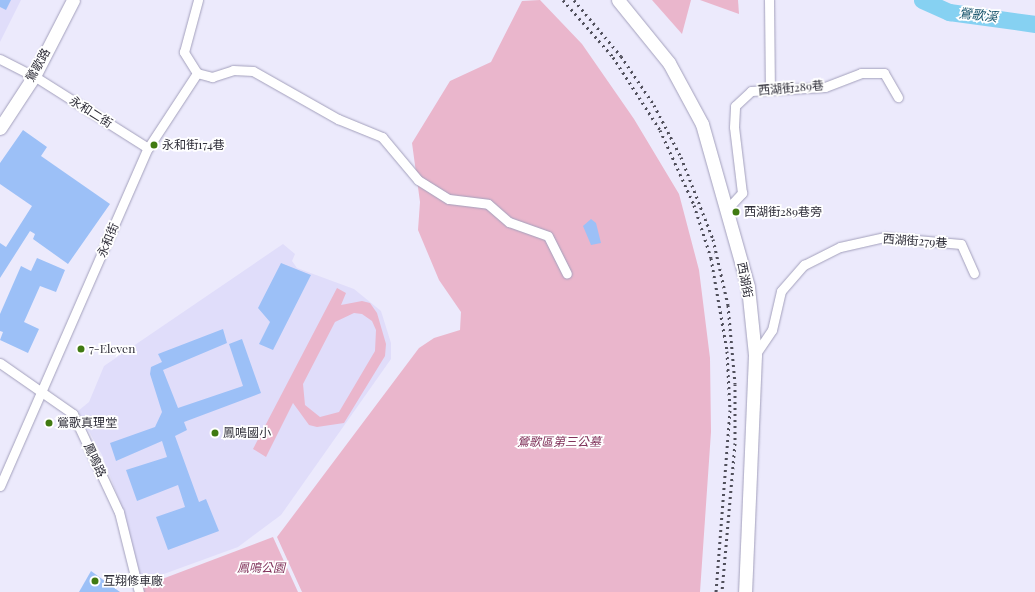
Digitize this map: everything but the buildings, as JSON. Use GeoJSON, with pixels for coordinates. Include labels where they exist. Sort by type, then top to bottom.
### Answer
{"type":"FeatureCollection","features":[{"type":"Feature","properties":{"kind":"street","name":"鶯歌路"},"geometry":{"type":"LineString","coordinates":[[0,128],[34,76],[72,0]]}},
{"type":"Feature","properties":{"kind":"street"},"geometry":{"type":"LineString","coordinates":[[198,0],[184,52],[197,73],[212,77],[233,70],[253,71],[338,120],[382,137],[418,180],[449,199],[488,204],[509,222],[548,236],[567,274]]}},
{"type":"Feature","properties":{"kind":"street","name":"西湖街"},"geometry":{"type":"LineString","coordinates":[[618,0],[669,63],[702,124],[728,208],[748,287],[755,355],[745,592]]}},
{"type":"Feature","properties":{"kind":"street"},"geometry":{"type":"LineString","coordinates":[[769,0],[770,90]]}},
{"type":"Feature","properties":{"kind":"street","name":"永和二街"},"geometry":{"type":"LineString","coordinates":[[0,59],[34,76],[148,148]]}},
{"type":"Feature","properties":{"kind":"street","name":"永和街"},"geometry":{"type":"LineString","coordinates":[[0,486],[44,392],[148,148],[197,73]]}},
{"type":"Feature","properties":{"kind":"street","name":"西湖街289巷"},"geometry":{"type":"LineString","coordinates":[[728,208],[742,193],[734,127],[735,106],[751,91],[825,87],[861,73],[884,73],[898,97]]}},
{"type":"Feature","properties":{"kind":"street","name":"西湖街279巷"},"geometry":{"type":"LineString","coordinates":[[755,355],[772,330],[781,291],[804,265],[840,247],[884,236],[961,244],[974,272]]}},
{"type":"Feature","properties":{"kind":"street","name":"鳳鳴路"},"geometry":{"type":"LineString","coordinates":[[0,363],[44,392],[73,414],[119,512],[139,592]]}},
{"type":"Feature","properties":{"kind":"shaded area"},"geometry":{"type":"Polygon","coordinates":[[[0,0],[21,0],[0,42],[0,0]]]}},
{"type":"Feature","properties":{"kind":"shaded area","name":"鳳鳴國小"},"geometry":{"type":"Polygon","coordinates":[[[283,244],[295,254],[292,261],[297,268],[354,289],[381,311],[391,343],[391,359],[281,515],[238,547],[139,583],[123,510],[102,455],[78,411],[89,402],[104,366],[283,244]]]}},
{"type":"Feature","properties":{"kind":"green space","name":"鶯歌區第三公墓"},"geometry":{"type":"Polygon","coordinates":[[[540,0],[582,44],[634,119],[679,194],[699,270],[710,358],[711,432],[700,592],[302,592],[277,537],[419,348],[434,338],[460,330],[461,312],[439,280],[418,230],[420,202],[412,143],[450,81],[491,62],[522,1],[540,0]]]}},
{"type":"Feature","properties":{"kind":"green space"},"geometry":{"type":"Polygon","coordinates":[[[652,0],[691,0],[682,34],[652,0]]]}},
{"type":"Feature","properties":{"kind":"green space"},"geometry":{"type":"Polygon","coordinates":[[[700,0],[738,0],[739,14],[700,0]]]}},
{"type":"Feature","properties":{"kind":"green space"},"geometry":{"type":"Polygon","coordinates":[[[337,288],[346,293],[341,305],[362,301],[370,303],[377,313],[386,344],[385,356],[344,423],[317,427],[309,425],[293,403],[266,457],[253,449],[337,288]],[[354,313],[335,322],[303,384],[305,405],[320,417],[339,412],[375,351],[376,330],[372,321],[362,314],[354,313]]]}},
{"type":"Feature","properties":{"kind":"green space","name":"鳳鳴公園"},"geometry":{"type":"Polygon","coordinates":[[[273,537],[298,592],[142,592],[141,587],[273,537]]]}},
{"type":"Feature","properties":{"kind":"waterway","name":"鶯歌溪"},"geometry":{"type":"LineString","coordinates":[[922,0],[949,12],[1035,24]]}},
{"type":"Feature","properties":{"kind":"railway"},"geometry":{"type":"LineString","coordinates":[[563,0],[613,57],[660,130],[694,205],[711,258],[727,351],[730,410],[716,592]]}},
{"type":"Feature","properties":{"kind":"railway"},"geometry":{"type":"LineString","coordinates":[[574,0],[621,56],[654,105],[681,157],[713,239],[728,305],[735,384],[735,443],[722,592]]}},
{"type":"Feature","properties":{"kind":"place","name":"永和街174巷"},"geometry":{"type":"Point","coordinates":[154,145]}},
{"type":"Feature","properties":{"kind":"place","name":"西湖街289巷旁"},"geometry":{"type":"Point","coordinates":[736,212]}},
{"type":"Feature","properties":{"kind":"place","name":"7-Eleven"},"geometry":{"type":"Point","coordinates":[81,349]}},
{"type":"Feature","properties":{"kind":"place","name":"鶯歌真理堂"},"geometry":{"type":"Point","coordinates":[49,423]}},
{"type":"Feature","properties":{"kind":"place","name":"鳳鳴國小"},"geometry":{"type":"Point","coordinates":[215,433]}},
{"type":"Feature","properties":{"kind":"place","name":"互翔修車廠"},"geometry":{"type":"Point","coordinates":[95,581]}}]}
